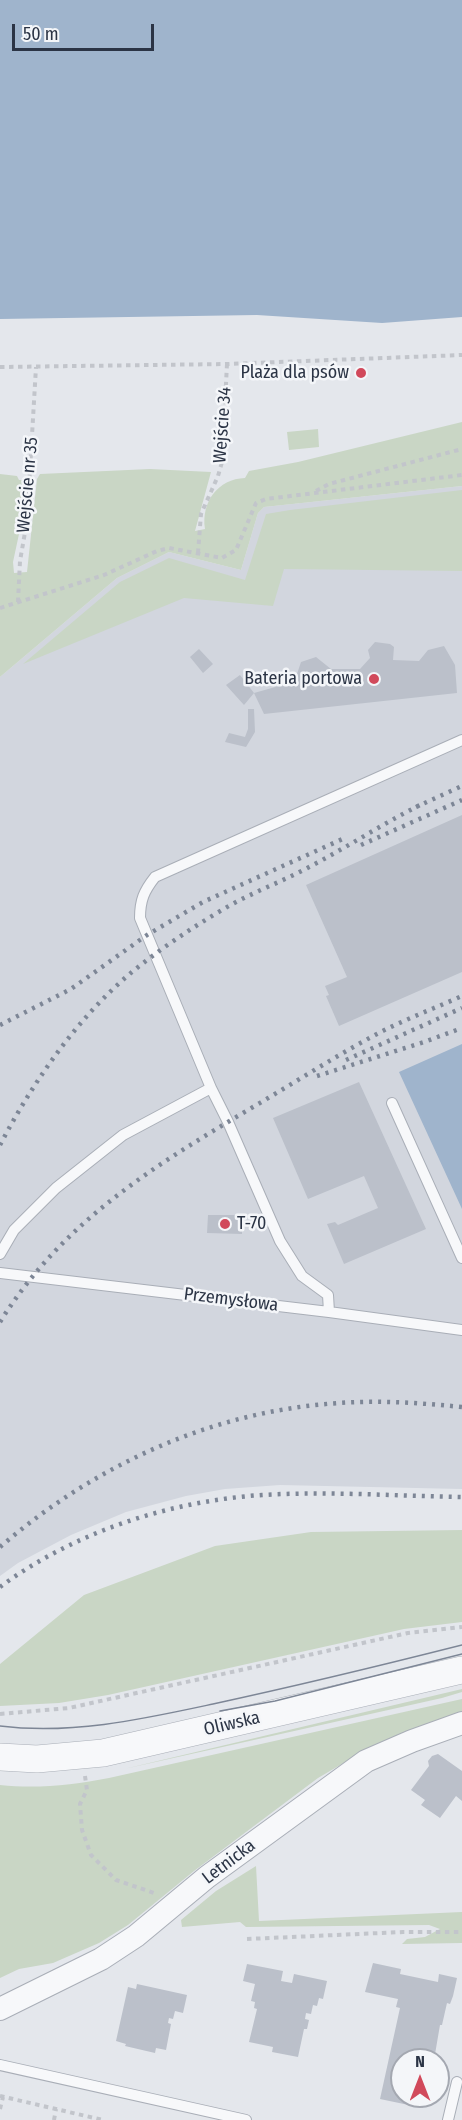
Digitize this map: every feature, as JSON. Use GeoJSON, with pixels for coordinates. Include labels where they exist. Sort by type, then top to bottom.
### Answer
{"type":"FeatureCollection","features":[{"type":"Feature","properties":{"kind":"street","name":"Oliwska"},"geometry":{"type":"LineString","coordinates":[[0,1757],[37,1760],[103,1753],[462,1670]]}},
{"type":"Feature","properties":{"kind":"street","name":"Letnicka"},"geometry":{"type":"LineString","coordinates":[[0,2009],[100,1959],[136,1936],[207,1876],[366,1761],[462,1723]]}},
{"type":"Feature","properties":{"kind":"lane"},"geometry":{"type":"LineString","coordinates":[[329,1312],[328,1295],[302,1276],[280,1241],[211,1088],[140,918],[140,903],[144,890],[155,877],[462,740]]}},
{"type":"Feature","properties":{"kind":"lane"},"geometry":{"type":"LineString","coordinates":[[0,1254],[14,1230],[56,1188],[123,1135],[211,1088]]}},
{"type":"Feature","properties":{"kind":"lane"},"geometry":{"type":"LineString","coordinates":[[392,1103],[462,1258]]}},
{"type":"Feature","properties":{"kind":"lane","name":"Przemysłowa"},"geometry":{"type":"LineString","coordinates":[[0,1273],[462,1330]]}},
{"type":"Feature","properties":{"kind":"lane"},"geometry":{"type":"LineString","coordinates":[[0,2065],[246,2120]]}},
{"type":"Feature","properties":{"kind":"lane"},"geometry":{"type":"LineString","coordinates":[[448,2120],[457,2082]]}},
{"type":"Feature","properties":{"kind":"path"},"geometry":{"type":"LineString","coordinates":[[0,367],[227,364],[462,355]]}},
{"type":"Feature","properties":{"kind":"path","name":"Wejście 34"},"geometry":{"type":"LineString","coordinates":[[198,553],[201,514],[218,477],[222,462],[227,364]]}},
{"type":"Feature","properties":{"kind":"path","name":"Wejście nr 35"},"geometry":{"type":"LineString","coordinates":[[18,602],[20,561],[27,521],[36,367]]}},
{"type":"Feature","properties":{"kind":"path"},"geometry":{"type":"LineString","coordinates":[[313,493],[329,484],[462,449]]}},
{"type":"Feature","properties":{"kind":"path"},"geometry":{"type":"LineString","coordinates":[[0,608],[104,574],[169,548],[222,558],[236,550],[256,503],[266,499],[462,475]]}},
{"type":"Feature","properties":{"kind":"path"},"geometry":{"type":"LineString","coordinates":[[0,1714],[69,1708],[408,1633],[462,1627]]}},
{"type":"Feature","properties":{"kind":"path"},"geometry":{"type":"LineString","coordinates":[[85,1776],[87,1790],[80,1804],[82,1830],[91,1855],[116,1880],[158,1895],[171,1906]]}},
{"type":"Feature","properties":{"kind":"path"},"geometry":{"type":"LineString","coordinates":[[248,1940],[403,1932],[462,1932]]}},
{"type":"Feature","properties":{"kind":"path"},"geometry":{"type":"LineString","coordinates":[[0,2109],[2,2096],[103,2120]]}},
{"type":"Feature","properties":{"kind":"path"},"geometry":{"type":"LineString","coordinates":[[54,2120],[56,2109]]}},
{"type":"Feature","properties":{"kind":"shaded area"},"geometry":{"type":"Polygon","coordinates":[[[462,486],[462,1489],[280,1485],[225,1489],[186,1496],[126,1512],[71,1535],[18,1563],[0,1576],[0,677],[117,578],[169,552],[241,570],[258,513],[264,507],[462,486]]]}},
{"type":"Feature","properties":{"kind":"green space"},"geometry":{"type":"Polygon","coordinates":[[[462,422],[462,486],[264,507],[258,513],[241,570],[169,552],[117,578],[0,677],[0,474],[17,476],[19,480],[25,480],[22,520],[13,562],[14,573],[27,572],[37,479],[40,474],[150,469],[211,472],[195,531],[205,529],[204,519],[209,501],[219,487],[235,479],[245,478],[249,471],[298,462],[462,422]]]}},
{"type":"Feature","properties":{"kind":"green space"},"geometry":{"type":"Polygon","coordinates":[[[318,429],[319,447],[289,450],[287,432],[318,429]]]}},
{"type":"Feature","properties":{"kind":"green space"},"geometry":{"type":"Polygon","coordinates":[[[462,490],[462,571],[284,569],[273,606],[184,598],[23,664],[120,582],[169,558],[245,580],[266,514],[462,490]]]}},
{"type":"Feature","properties":{"kind":"green space"},"geometry":{"type":"Polygon","coordinates":[[[462,1530],[462,1622],[404,1629],[108,1695],[59,1703],[0,1706],[0,1664],[84,1595],[215,1546],[311,1532],[462,1530]]]}},
{"type":"Feature","properties":{"kind":"green space"},"geometry":{"type":"Polygon","coordinates":[[[462,1689],[462,1692],[442,1698],[124,1769],[462,1689]]]}},
{"type":"Feature","properties":{"kind":"green space"},"geometry":{"type":"Polygon","coordinates":[[[462,1699],[462,1714],[347,1761],[318,1778],[194,1871],[128,1925],[99,1943],[53,1963],[19,1969],[0,1978],[0,1785],[55,1786],[109,1778],[462,1699]]]}},
{"type":"Feature","properties":{"kind":"green space"},"geometry":{"type":"Polygon","coordinates":[[[256,1866],[259,1921],[462,1912],[462,1943],[402,1944],[407,1939],[425,1937],[440,1929],[429,1925],[246,1927],[240,1922],[182,1927],[181,1920],[216,1891],[256,1866]]]}},
{"type":"Feature","properties":{"kind":"water"},"geometry":{"type":"Polygon","coordinates":[[[0,0],[462,0],[462,317],[382,323],[257,315],[0,319],[0,0]]]}},
{"type":"Feature","properties":{"kind":"water"},"geometry":{"type":"Polygon","coordinates":[[[462,1044],[462,1209],[399,1072],[462,1044]]]}},
{"type":"Feature","properties":{"kind":"building","name":"Bateria portowa"},"geometry":{"type":"Polygon","coordinates":[[[375,642],[390,644],[394,647],[393,660],[419,661],[428,650],[444,646],[455,665],[457,693],[264,714],[254,693],[286,684],[297,674],[301,662],[316,657],[331,669],[360,669],[370,658],[368,650],[375,642]]]}},
{"type":"Feature","properties":{"kind":"building"},"geometry":{"type":"Polygon","coordinates":[[[199,649],[213,664],[203,673],[190,657],[199,649]]]}},
{"type":"Feature","properties":{"kind":"building"},"geometry":{"type":"Polygon","coordinates":[[[240,675],[254,693],[244,705],[226,685],[240,675]]]}},
{"type":"Feature","properties":{"kind":"building"},"geometry":{"type":"Polygon","coordinates":[[[248,709],[254,709],[255,732],[246,747],[225,742],[229,733],[245,737],[248,729],[248,709]]]}},
{"type":"Feature","properties":{"kind":"building"},"geometry":{"type":"Polygon","coordinates":[[[462,815],[462,972],[339,1026],[326,996],[329,995],[325,986],[347,977],[306,885],[462,815]]]}},
{"type":"Feature","properties":{"kind":"building"},"geometry":{"type":"Polygon","coordinates":[[[359,1082],[426,1229],[344,1264],[327,1224],[335,1222],[338,1225],[378,1208],[364,1176],[308,1199],[273,1118],[359,1082]]]}},
{"type":"Feature","properties":{"kind":"building","name":"T-70"},"geometry":{"type":"Polygon","coordinates":[[[208,1215],[242,1215],[242,1234],[207,1233],[208,1215]]]}},
{"type":"Feature","properties":{"kind":"building"},"geometry":{"type":"Polygon","coordinates":[[[438,1754],[462,1771],[462,1801],[456,1796],[440,1818],[421,1805],[425,1800],[411,1790],[429,1766],[428,1761],[432,1756],[438,1754]]]}},
{"type":"Feature","properties":{"kind":"building"},"geometry":{"type":"Polygon","coordinates":[[[373,1963],[401,1969],[400,1974],[438,1982],[439,1974],[457,1978],[453,1996],[450,2004],[447,2003],[442,2025],[440,2025],[436,2048],[391,2048],[400,2008],[396,2007],[398,1999],[365,1992],[373,1963]]]}},
{"type":"Feature","properties":{"kind":"building"},"geometry":{"type":"Polygon","coordinates":[[[247,1964],[283,1971],[281,1981],[292,1983],[294,1974],[327,1981],[323,1999],[319,1998],[317,2006],[313,2005],[311,2014],[306,2013],[305,2019],[309,2020],[307,2029],[304,2029],[298,2057],[272,2052],[273,2047],[249,2042],[257,2009],[254,2008],[255,2002],[251,2001],[255,1984],[243,1981],[247,1964]]]}},
{"type":"Feature","properties":{"kind":"building"},"geometry":{"type":"Polygon","coordinates":[[[137,1984],[187,1995],[183,2013],[175,2011],[173,2019],[169,2018],[168,2023],[171,2024],[166,2050],[156,2048],[155,2053],[125,2046],[126,2044],[116,2041],[128,1987],[136,1989],[137,1984]]]}},
{"type":"Feature","properties":{"kind":"building"},"geometry":{"type":"Polygon","coordinates":[[[390,2054],[390,2101],[380,2099],[390,2054]]]}},
{"type":"Feature","properties":{"kind":"tram line"},"geometry":{"type":"LineString","coordinates":[[0,1726],[81,1727],[134,1720],[275,1690],[462,1645]]}},
{"type":"Feature","properties":{"kind":"tram line"},"geometry":{"type":"LineString","coordinates":[[220,1711],[275,1701],[462,1654]]}},
{"type":"Feature","properties":{"kind":"railway"},"geometry":{"type":"LineString","coordinates":[[416,807],[462,786]]}},
{"type":"Feature","properties":{"kind":"railway"},"geometry":{"type":"LineString","coordinates":[[361,845],[462,800]]}},
{"type":"Feature","properties":{"kind":"railway"},"geometry":{"type":"LineString","coordinates":[[0,1145],[27,1098],[75,1030],[112,990],[153,955],[222,910],[311,866],[422,804]]}},
{"type":"Feature","properties":{"kind":"railway"},"geometry":{"type":"LineString","coordinates":[[0,1025],[71,989],[147,935],[203,902],[347,837]]}},
{"type":"Feature","properties":{"kind":"railway"},"geometry":{"type":"LineString","coordinates":[[0,1322],[25,1286],[52,1254],[82,1225],[146,1174],[216,1129],[360,1043],[396,1024],[462,996]]}},
{"type":"Feature","properties":{"kind":"railway"},"geometry":{"type":"LineString","coordinates":[[346,1060],[462,1008]]}},
{"type":"Feature","properties":{"kind":"railway"},"geometry":{"type":"LineString","coordinates":[[317,1076],[462,1028]]}},
{"type":"Feature","properties":{"kind":"railway"},"geometry":{"type":"LineString","coordinates":[[0,1547],[75,1491],[158,1447],[201,1430],[246,1417],[292,1408],[339,1403],[400,1402],[462,1407]]}},
{"type":"Feature","properties":{"kind":"railway"},"geometry":{"type":"LineString","coordinates":[[0,1587],[59,1550],[91,1535],[158,1512],[193,1504],[227,1498],[287,1494],[462,1497]]}},
{"type":"Feature","properties":{"kind":"place","name":"Plaża dla psów"},"geometry":{"type":"Point","coordinates":[361,373]}},
{"type":"Feature","properties":{"kind":"place","name":"Bateria portowa"},"geometry":{"type":"Point","coordinates":[374,679]}},
{"type":"Feature","properties":{"kind":"place","name":"T-70"},"geometry":{"type":"Point","coordinates":[225,1224]}}]}
